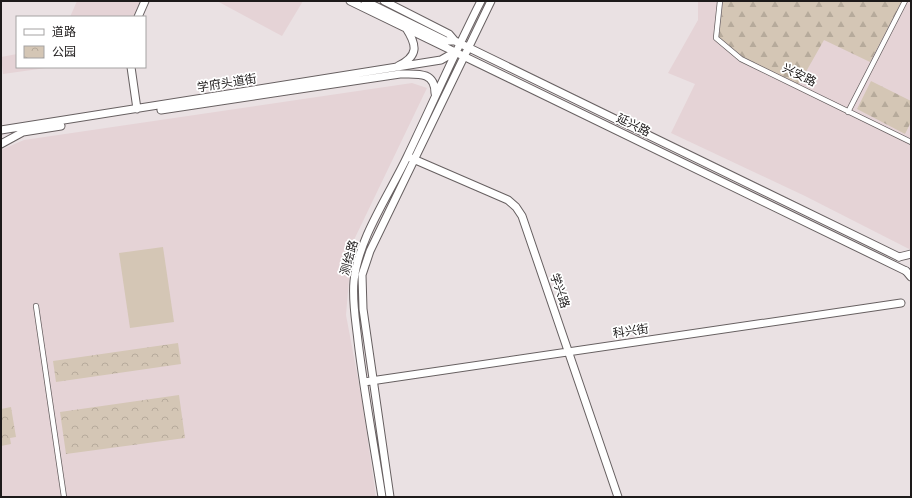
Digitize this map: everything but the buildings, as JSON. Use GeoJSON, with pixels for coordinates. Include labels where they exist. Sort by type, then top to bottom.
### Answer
{"type":"FeatureCollection","features":[{"type":"Feature","properties":{"kind":"main road"},"geometry":{"type":"LineString","coordinates":[[138,16],[145,1]]}},
{"type":"Feature","properties":{"kind":"main road","name":"延兴路"},"geometry":{"type":"LineString","coordinates":[[350,1],[909,274]]}},
{"type":"Feature","properties":{"kind":"main road"},"geometry":{"type":"LineString","coordinates":[[365,1],[446,41],[457,42]]}},
{"type":"Feature","properties":{"kind":"main road","name":"延兴路"},"geometry":{"type":"LineString","coordinates":[[384,1],[449,34],[457,42],[525,76],[899,257],[911,254]]}},
{"type":"Feature","properties":{"kind":"main road","name":"测绘路"},"geometry":{"type":"LineString","coordinates":[[382,497],[364,382],[354,305],[353,292],[356,272],[365,241],[408,156],[455,52],[457,42],[481,1]]}},
{"type":"Feature","properties":{"kind":"main road","name":"测绘路"},"geometry":{"type":"LineString","coordinates":[[390,497],[363,309],[362,275],[370,251],[491,1]]}},
{"type":"Feature","properties":{"kind":"main road"},"geometry":{"type":"LineString","coordinates":[[390,69],[406,61],[414,52],[415,44],[406,28]]}},
{"type":"Feature","properties":{"kind":"main road","name":"学府头道街"},"geometry":{"type":"LineString","coordinates":[[1,128],[138,109],[390,69],[441,60],[455,52]]}},
{"type":"Feature","properties":{"kind":"main road"},"geometry":{"type":"LineString","coordinates":[[131,68],[138,109]]}},
{"type":"Feature","properties":{"kind":"main road","name":"学府头道街"},"geometry":{"type":"LineString","coordinates":[[1,144],[23,132],[394,75],[418,74],[430,78],[434,84],[435,96]]}},
{"type":"Feature","properties":{"kind":"main road","name":"学兴路"},"geometry":{"type":"LineString","coordinates":[[408,156],[508,200],[516,207],[522,216],[618,497]]}},
{"type":"Feature","properties":{"kind":"main road","name":"科兴街"},"geometry":{"type":"LineString","coordinates":[[364,382],[901,303]]}},
{"type":"Feature","properties":{"kind":"street","name":"兴安路"},"geometry":{"type":"LineString","coordinates":[[720,1],[716,38],[741,59],[911,142]]}},
{"type":"Feature","properties":{"kind":"street"},"geometry":{"type":"LineString","coordinates":[[848,112],[905,1]]}},
{"type":"Feature","properties":{"kind":"street"},"geometry":{"type":"LineString","coordinates":[[36,306],[64,497]]}},
{"type":"Feature","properties":{"kind":"shaded area"},"geometry":{"type":"Polygon","coordinates":[[[77,1],[141,1],[134,16],[70,16],[77,1]]]}},
{"type":"Feature","properties":{"kind":"shaded area"},"geometry":{"type":"Polygon","coordinates":[[[217,1],[303,1],[282,36],[217,1]]]}},
{"type":"Feature","properties":{"kind":"shaded area"},"geometry":{"type":"Polygon","coordinates":[[[698,1],[911,1],[911,250],[805,196],[671,133],[695,84],[668,73],[698,20],[698,1]]]}},
{"type":"Feature","properties":{"kind":"shaded area"},"geometry":{"type":"Polygon","coordinates":[[[16,54],[16,68],[46,68],[3,74],[1,57],[16,54]]]}},
{"type":"Feature","properties":{"kind":"shaded area"},"geometry":{"type":"Polygon","coordinates":[[[412,83],[427,88],[352,244],[346,315],[362,400],[376,497],[1,497],[1,150],[24,140],[412,83]]]}},
{"type":"Feature","properties":{"kind":"green space"},"geometry":{"type":"Polygon","coordinates":[[[723,1],[902,1],[870,62],[824,40],[799,84],[743,57],[719,37],[723,1]]]}},
{"type":"Feature","properties":{"kind":"green space"},"geometry":{"type":"Polygon","coordinates":[[[871,81],[911,101],[911,122],[905,134],[857,109],[871,81]]]}},
{"type":"Feature","properties":{"kind":"green space"},"geometry":{"type":"Polygon","coordinates":[[[163,247],[174,322],[130,328],[119,253],[163,247]]]}},
{"type":"Feature","properties":{"kind":"green space"},"geometry":{"type":"Polygon","coordinates":[[[178,343],[181,364],[56,382],[53,361],[178,343]]]}},
{"type":"Feature","properties":{"kind":"green space"},"geometry":{"type":"Polygon","coordinates":[[[179,395],[185,438],[66,454],[60,412],[179,395]]]}},
{"type":"Feature","properties":{"kind":"green space"},"geometry":{"type":"Polygon","coordinates":[[[11,407],[16,437],[10,438],[11,444],[1,446],[1,409],[11,407]]]}}]}
